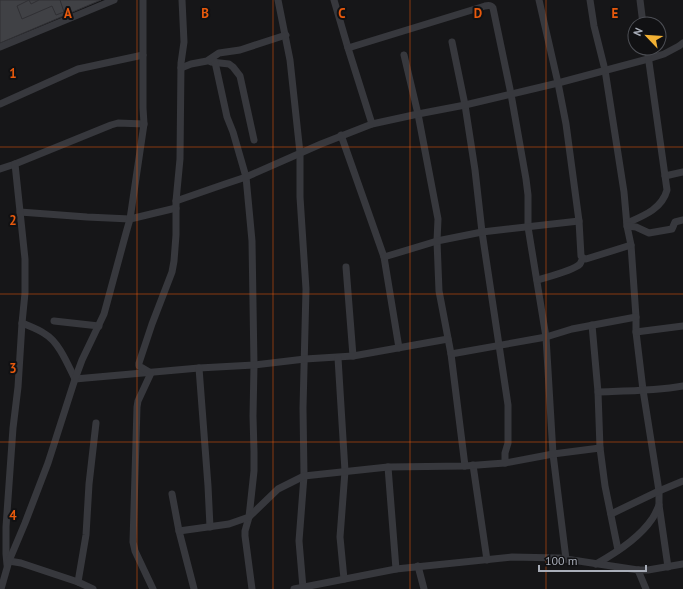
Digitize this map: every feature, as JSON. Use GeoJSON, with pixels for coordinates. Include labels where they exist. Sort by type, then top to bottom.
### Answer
{"type":"FeatureCollection","features":[{"type":"Feature","properties":{"kind":"street"},"geometry":{"type":"LineString","coordinates":[[0,47],[114,0]]}},
{"type":"Feature","properties":{"kind":"street"},"geometry":{"type":"LineString","coordinates":[[1,589],[8,564],[48,463],[82,360],[104,314],[130,219],[144,124],[143,0]]}},
{"type":"Feature","properties":{"kind":"street"},"geometry":{"type":"LineString","coordinates":[[150,373],[141,368],[139,363],[172,272],[174,261],[176,204],[180,159],[181,58],[184,42],[182,0]]}},
{"type":"Feature","properties":{"kind":"street"},"geometry":{"type":"LineString","coordinates":[[278,0],[290,60],[300,153],[300,197],[306,289],[303,408],[304,476],[299,541],[303,588]]}},
{"type":"Feature","properties":{"kind":"street"},"geometry":{"type":"LineString","coordinates":[[335,0],[348,48],[372,124]]}},
{"type":"Feature","properties":{"kind":"street"},"geometry":{"type":"LineString","coordinates":[[537,280],[562,273],[580,264],[583,258],[581,256],[579,221],[566,124],[539,0]]}},
{"type":"Feature","properties":{"kind":"street"},"geometry":{"type":"LineString","coordinates":[[590,0],[594,26],[605,70],[624,192],[627,224],[631,245],[636,332],[643,390],[659,491],[659,505],[668,567]]}},
{"type":"Feature","properties":{"kind":"street"},"geometry":{"type":"LineString","coordinates":[[640,0],[642,16]]}},
{"type":"Feature","properties":{"kind":"street"},"geometry":{"type":"LineString","coordinates":[[348,48],[489,5],[494,8],[511,94],[528,195],[528,227],[546,337],[553,454],[566,559]]}},
{"type":"Feature","properties":{"kind":"street"},"geometry":{"type":"LineString","coordinates":[[207,61],[219,54],[240,50],[286,36]]}},
{"type":"Feature","properties":{"kind":"street"},"geometry":{"type":"LineString","coordinates":[[452,42],[465,105],[508,405],[508,443],[505,453],[505,463]]}},
{"type":"Feature","properties":{"kind":"street"},"geometry":{"type":"LineString","coordinates":[[20,212],[130,219],[176,204],[225,184],[246,178],[300,153],[372,124],[465,105],[558,83],[664,54],[683,43]]}},
{"type":"Feature","properties":{"kind":"street"},"geometry":{"type":"LineString","coordinates":[[0,104],[78,69],[143,55]]}},
{"type":"Feature","properties":{"kind":"street"},"geometry":{"type":"LineString","coordinates":[[404,56],[418,114],[437,214],[438,291],[451,354],[465,466]]}},
{"type":"Feature","properties":{"kind":"street"},"geometry":{"type":"LineString","coordinates":[[627,224],[647,214],[662,202],[667,190],[648,56]]}},
{"type":"Feature","properties":{"kind":"street"},"geometry":{"type":"LineString","coordinates":[[181,58],[191,64]]}},
{"type":"Feature","properties":{"kind":"street"},"geometry":{"type":"LineString","coordinates":[[181,68],[191,64],[207,61],[229,64],[233,67],[240,76],[254,140]]}},
{"type":"Feature","properties":{"kind":"street"},"geometry":{"type":"LineString","coordinates":[[215,62],[227,117],[233,132],[246,178],[252,241],[254,471],[249,517],[245,536],[252,589]]}},
{"type":"Feature","properties":{"kind":"street"},"geometry":{"type":"LineString","coordinates":[[0,169],[111,125],[118,123],[144,124]]}},
{"type":"Feature","properties":{"kind":"street"},"geometry":{"type":"LineString","coordinates":[[341,136],[384,257],[399,348]]}},
{"type":"Feature","properties":{"kind":"street"},"geometry":{"type":"LineString","coordinates":[[8,564],[6,554],[6,527],[25,293],[25,259],[15,164]]}},
{"type":"Feature","properties":{"kind":"street"},"geometry":{"type":"LineString","coordinates":[[665,176],[683,172]]}},
{"type":"Feature","properties":{"kind":"street"},"geometry":{"type":"LineString","coordinates":[[627,224],[649,233],[672,229],[675,222],[683,220]]}},
{"type":"Feature","properties":{"kind":"street"},"geometry":{"type":"LineString","coordinates":[[384,257],[437,242],[482,232],[579,221]]}},
{"type":"Feature","properties":{"kind":"street"},"geometry":{"type":"LineString","coordinates":[[583,258],[586,259],[631,245]]}},
{"type":"Feature","properties":{"kind":"street"},"geometry":{"type":"LineString","coordinates":[[346,267],[353,356]]}},
{"type":"Feature","properties":{"kind":"street"},"geometry":{"type":"LineString","coordinates":[[451,354],[546,337],[572,329],[636,317]]}},
{"type":"Feature","properties":{"kind":"street"},"geometry":{"type":"LineString","coordinates":[[54,321],[99,326]]}},
{"type":"Feature","properties":{"kind":"street"},"geometry":{"type":"LineString","coordinates":[[22,323],[46,334],[53,341],[75,379]]}},
{"type":"Feature","properties":{"kind":"street"},"geometry":{"type":"LineString","coordinates":[[592,325],[598,392],[600,448],[618,550]]}},
{"type":"Feature","properties":{"kind":"street"},"geometry":{"type":"LineString","coordinates":[[636,332],[683,326]]}},
{"type":"Feature","properties":{"kind":"street"},"geometry":{"type":"LineString","coordinates":[[75,379],[199,368],[254,365],[305,359],[338,358],[448,339]]}},
{"type":"Feature","properties":{"kind":"street"},"geometry":{"type":"LineString","coordinates":[[338,358],[345,471],[340,537],[344,579]]}},
{"type":"Feature","properties":{"kind":"street"},"geometry":{"type":"LineString","coordinates":[[199,368],[210,527]]}},
{"type":"Feature","properties":{"kind":"street"},"geometry":{"type":"LineString","coordinates":[[150,373],[138,401],[137,407],[133,542],[135,551],[152,589]]}},
{"type":"Feature","properties":{"kind":"street"},"geometry":{"type":"LineString","coordinates":[[598,392],[683,386]]}},
{"type":"Feature","properties":{"kind":"street"},"geometry":{"type":"LineString","coordinates":[[78,582],[86,534],[89,484],[96,423]]}},
{"type":"Feature","properties":{"kind":"street"},"geometry":{"type":"LineString","coordinates":[[179,531],[229,524],[249,517],[278,489],[304,476],[388,467],[465,466],[505,463],[553,454],[600,448]]}},
{"type":"Feature","properties":{"kind":"street"},"geometry":{"type":"LineString","coordinates":[[473,465],[487,560]]}},
{"type":"Feature","properties":{"kind":"street"},"geometry":{"type":"LineString","coordinates":[[388,467],[396,569]]}},
{"type":"Feature","properties":{"kind":"street"},"geometry":{"type":"LineString","coordinates":[[611,514],[683,481]]}},
{"type":"Feature","properties":{"kind":"street"},"geometry":{"type":"LineString","coordinates":[[172,494],[179,531],[194,589]]}},
{"type":"Feature","properties":{"kind":"street"},"geometry":{"type":"LineString","coordinates":[[596,564],[612,555],[645,527],[653,519],[659,505]]}},
{"type":"Feature","properties":{"kind":"street"},"geometry":{"type":"LineString","coordinates":[[294,589],[396,569],[512,557],[546,557],[566,559],[638,570],[648,570],[683,564]]}},
{"type":"Feature","properties":{"kind":"street"},"geometry":{"type":"LineString","coordinates":[[8,564],[21,563],[78,582],[93,589]]}},
{"type":"Feature","properties":{"kind":"street"},"geometry":{"type":"LineString","coordinates":[[418,566],[424,589]]}},
{"type":"Feature","properties":{"kind":"street"},"geometry":{"type":"LineString","coordinates":[[638,570],[646,589]]}},
{"type":"Feature","properties":{"kind":"building"},"geometry":{"type":"Polygon","coordinates":[[[0,0],[101,0],[0,43],[0,0]]]}},
{"type":"Feature","properties":{"kind":"building"},"geometry":{"type":"Polygon","coordinates":[[[29,0],[31,4],[39,0],[60,0],[64,12],[56,15],[52,6],[22,19],[17,6],[29,0]]]}}]}
